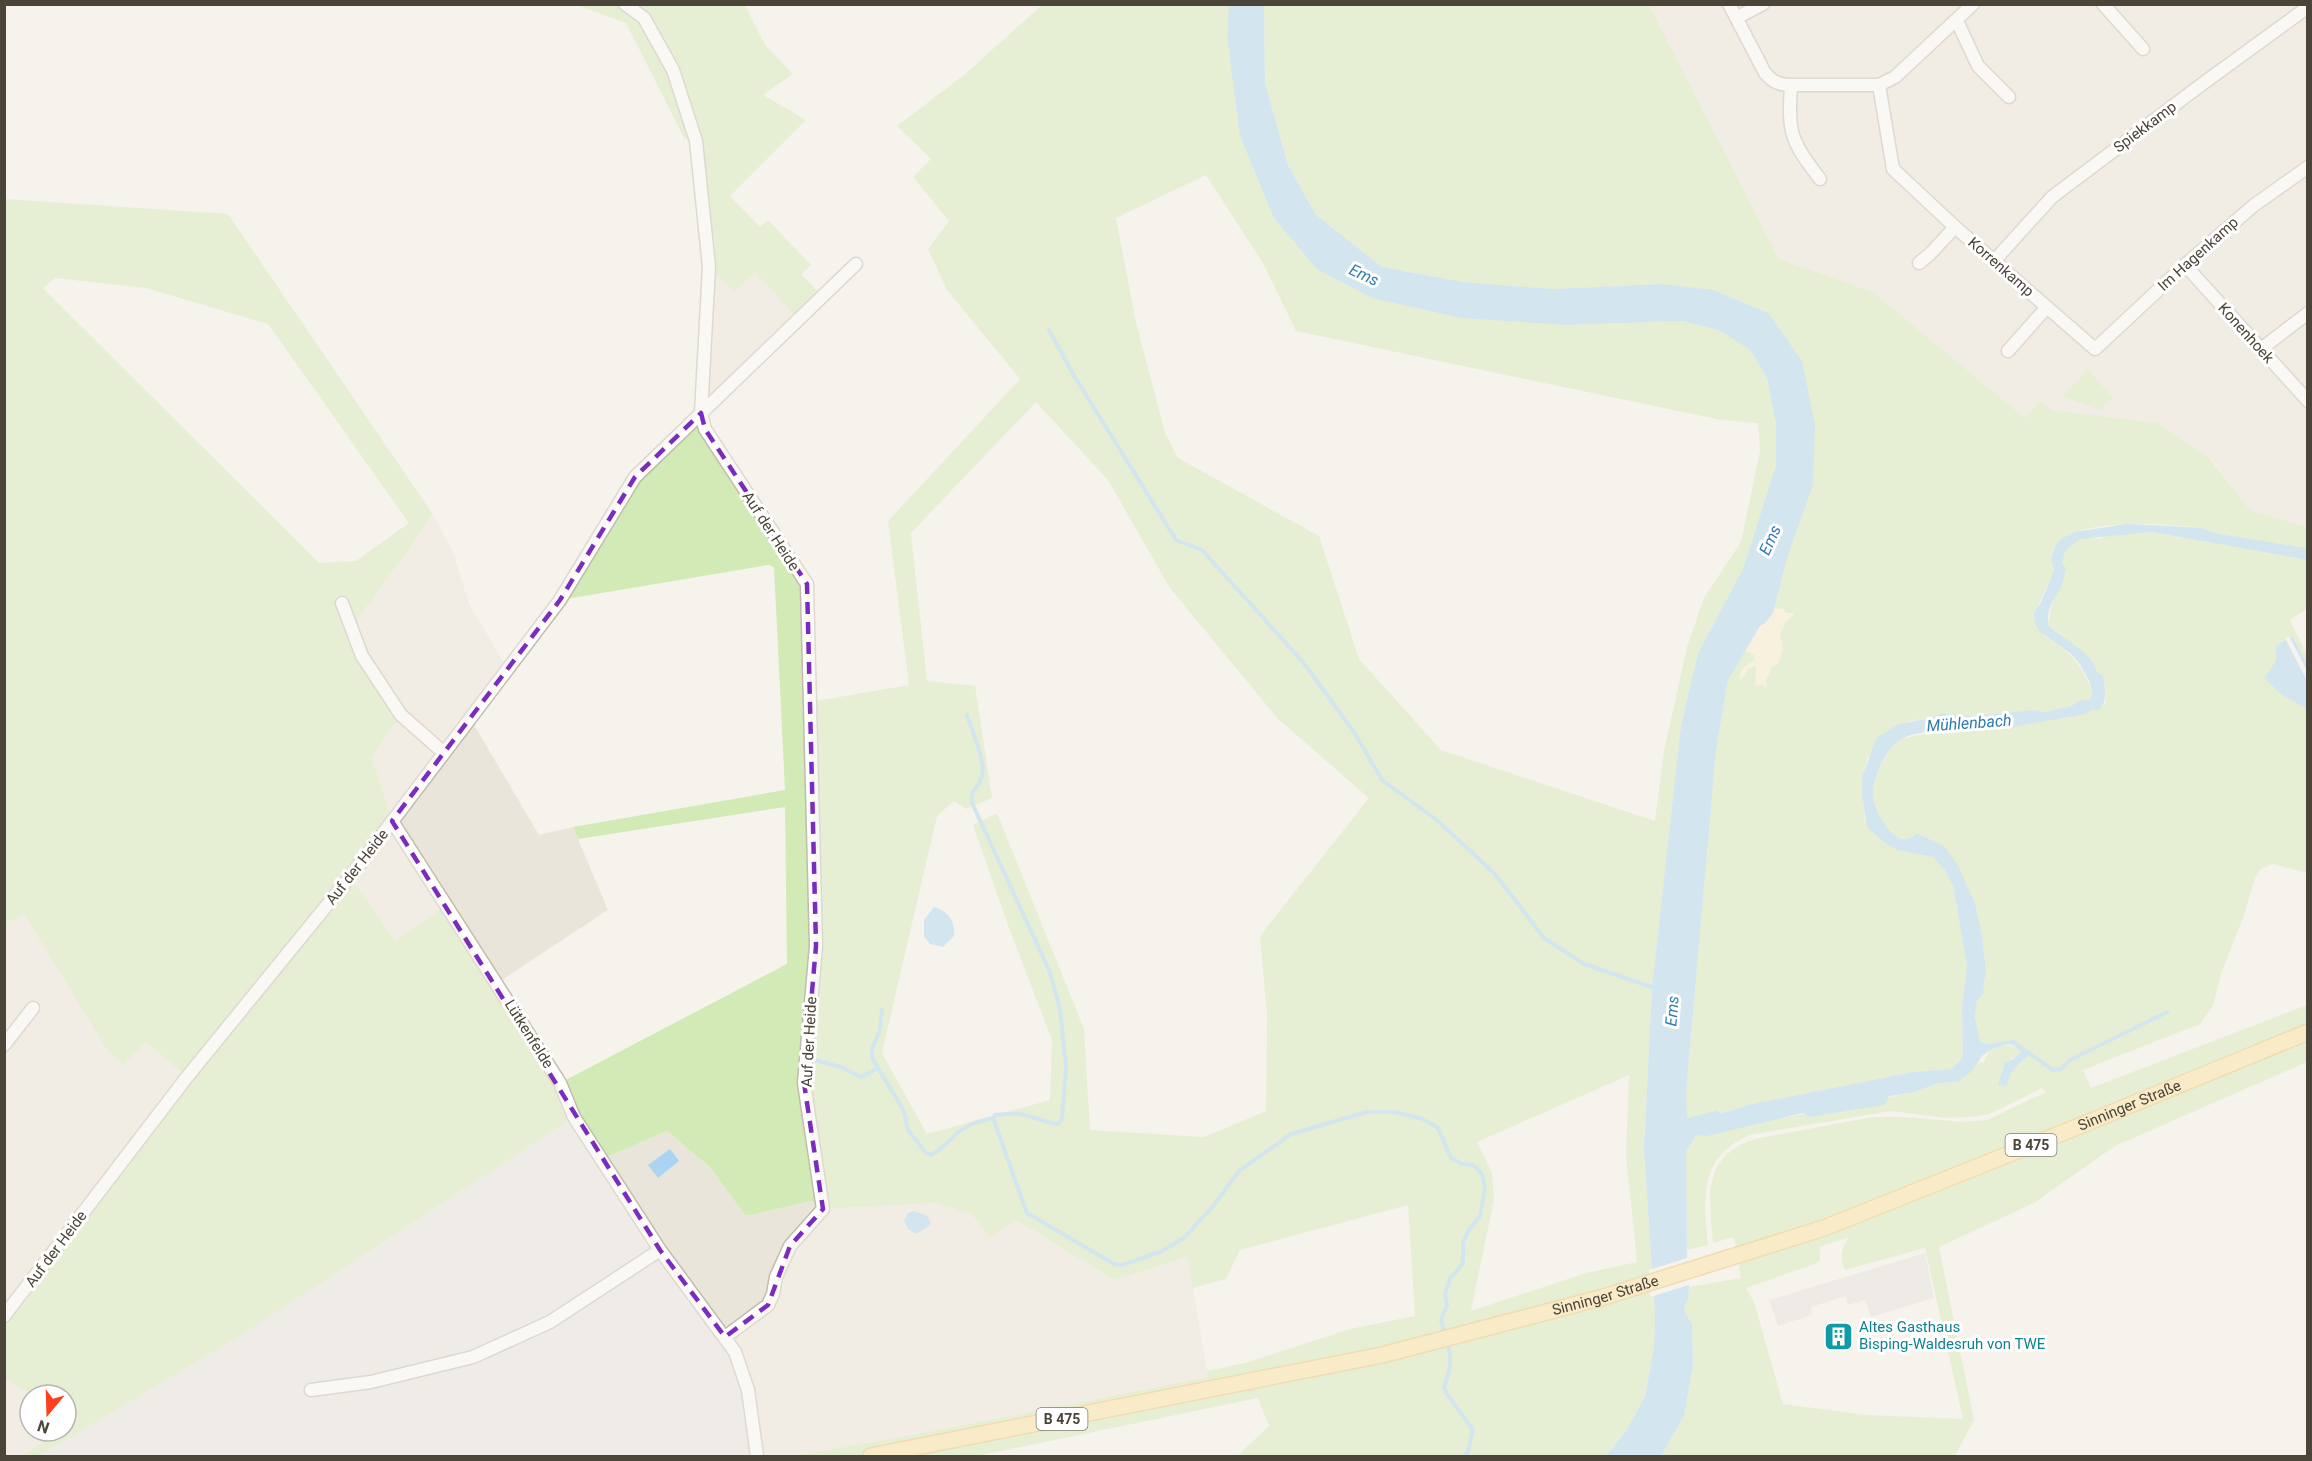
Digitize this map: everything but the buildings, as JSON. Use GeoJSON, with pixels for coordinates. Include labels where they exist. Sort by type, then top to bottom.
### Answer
{"type":"FeatureCollection","features":[{"type":"Feature","properties":{"kind":"main road","name":"Sinninger Straße"},"geometry":{"type":"LineString","coordinates":[[872,1456],[1233,1386],[1420,1346],[1604,1297],[1824,1228],[2307,1032]]}},
{"type":"Feature","properties":{"kind":"street","name":"Auf der Heide"},"geometry":{"type":"LineString","coordinates":[[625,4],[644,18],[673,70],[696,141],[709,267],[701,413],[705,429],[807,584],[816,946],[804,1083],[824,1209],[790,1246],[776,1278],[768,1305],[725,1337]]}},
{"type":"Feature","properties":{"kind":"street"},"geometry":{"type":"LineString","coordinates":[[1729,4],[1771,80],[1781,85],[1879,85],[1896,77],[1973,4]]}},
{"type":"Feature","properties":{"kind":"street"},"geometry":{"type":"LineString","coordinates":[[1736,18],[1763,4]]}},
{"type":"Feature","properties":{"kind":"street"},"geometry":{"type":"LineString","coordinates":[[2103,4],[2143,49]]}},
{"type":"Feature","properties":{"kind":"street","name":"Spiekkamp"},"geometry":{"type":"LineString","coordinates":[[1994,261],[2052,197],[2307,7]]}},
{"type":"Feature","properties":{"kind":"street"},"geometry":{"type":"LineString","coordinates":[[1957,21],[1978,66],[2009,96]]}},
{"type":"Feature","properties":{"kind":"street"},"geometry":{"type":"LineString","coordinates":[[1791,85],[1789,121],[1794,140],[1820,179]]}},
{"type":"Feature","properties":{"kind":"street","name":"Korrenkamp"},"geometry":{"type":"LineString","coordinates":[[1879,85],[1893,169],[1994,261],[2096,349]]}},
{"type":"Feature","properties":{"kind":"street","name":"Im Hagenkamp"},"geometry":{"type":"LineString","coordinates":[[2096,349],[2185,265],[2253,206],[2307,167]]}},
{"type":"Feature","properties":{"kind":"street","name":"Korrenkamp"},"geometry":{"type":"LineString","coordinates":[[1919,264],[1955,226]]}},
{"type":"Feature","properties":{"kind":"street","name":"Auf der Heide"},"geometry":{"type":"LineString","coordinates":[[4,1316],[188,1077],[350,877],[560,600],[635,477],[856,264]]}},
{"type":"Feature","properties":{"kind":"street","name":"Konenhoek"},"geometry":{"type":"LineString","coordinates":[[2185,265],[2307,401]]}},
{"type":"Feature","properties":{"kind":"street","name":"Korrenkamp"},"geometry":{"type":"LineString","coordinates":[[2008,351],[2047,307]]}},
{"type":"Feature","properties":{"kind":"street"},"geometry":{"type":"LineString","coordinates":[[2261,349],[2307,313]]}},
{"type":"Feature","properties":{"kind":"street"},"geometry":{"type":"LineString","coordinates":[[342,603],[362,656],[401,715],[443,752]]}},
{"type":"Feature","properties":{"kind":"street","name":"Lütkenfelde"},"geometry":{"type":"LineString","coordinates":[[393,821],[560,1083],[574,1117],[660,1250],[735,1352],[748,1390],[756,1456]]}},
{"type":"Feature","properties":{"kind":"street"},"geometry":{"type":"LineString","coordinates":[[4,1045],[33,1008]]}},
{"type":"Feature","properties":{"kind":"street"},"geometry":{"type":"LineString","coordinates":[[311,1390],[371,1382],[473,1357],[550,1322],[660,1250]]}},
{"type":"Feature","properties":{"kind":"highlighted area"},"geometry":{"type":"Polygon","coordinates":[[[701,413],[705,429],[807,584],[816,946],[804,1083],[823,1209],[790,1246],[768,1305],[725,1337],[660,1250],[392,821],[560,600],[635,477],[701,413]]]}},
{"type":"Feature","properties":{"kind":"shaded area"},"geometry":{"type":"Polygon","coordinates":[[[1649,5],[2307,5],[2307,527],[2250,510],[2212,460],[2158,423],[2051,410],[2025,418],[1873,292],[1779,259],[1649,5]]]}},
{"type":"Feature","properties":{"kind":"shaded area"},"geometry":{"type":"Polygon","coordinates":[[[709,267],[755,272],[798,319],[701,413],[709,267]]]}},
{"type":"Feature","properties":{"kind":"shaded area"},"geometry":{"type":"Polygon","coordinates":[[[432,513],[453,552],[469,604],[507,668],[470,718],[539,835],[573,827],[608,910],[497,983],[395,941],[350,877],[392,821],[372,757],[401,715],[351,628],[419,535],[432,513]]]}},
{"type":"Feature","properties":{"kind":"shaded area"},"geometry":{"type":"Polygon","coordinates":[[[25,914],[107,1050],[146,1042],[187,1077],[5,1316],[5,923],[25,914]]]}},
{"type":"Feature","properties":{"kind":"shaded area"},"geometry":{"type":"Polygon","coordinates":[[[574,1117],[735,1352],[757,1456],[39,1456],[61,1443],[78,1443],[78,1433],[240,1336],[574,1117]]]}},
{"type":"Feature","properties":{"kind":"shaded area"},"geometry":{"type":"Polygon","coordinates":[[[667,1131],[710,1167],[747,1216],[812,1201],[824,1209],[936,1203],[972,1214],[1014,1220],[1115,1280],[1188,1257],[1208,1377],[902,1437],[792,1456],[757,1456],[602,1159],[667,1131]]]}},
{"type":"Feature","properties":{"kind":"shaded area"},"geometry":{"type":"Polygon","coordinates":[[[1925,1253],[1934,1298],[1871,1317],[1865,1300],[1848,1305],[1845,1296],[1811,1307],[1812,1315],[1778,1326],[1769,1300],[1925,1253]]]}},
{"type":"Feature","properties":{"kind":"shaded area"},"geometry":{"type":"Polygon","coordinates":[[[4,1380],[18,1387],[18,1443],[42,1443],[23,1456],[5,1456],[4,1380]]]}},
{"type":"Feature","properties":{"kind":"green space"},"geometry":{"type":"Polygon","coordinates":[[[576,5],[745,5],[765,45],[793,74],[763,95],[806,120],[730,196],[760,227],[768,220],[811,265],[801,274],[822,296],[798,319],[755,272],[734,291],[709,267],[696,141],[684,138],[626,23],[576,5]]]}},
{"type":"Feature","properties":{"kind":"green space"},"geometry":{"type":"Polygon","coordinates":[[[1042,5],[1229,5],[1227,36],[1317,269],[1567,325],[1683,321],[1721,331],[1750,350],[1767,378],[1776,425],[1776,465],[1743,569],[1698,653],[1681,725],[1652,987],[1644,1150],[1655,1315],[1654,1347],[1645,1397],[1626,1431],[1606,1456],[1237,1456],[1269,1426],[1258,1398],[977,1456],[792,1456],[902,1437],[1208,1377],[1207,1371],[1245,1363],[1350,1329],[1415,1316],[1408,1205],[1240,1250],[1226,1279],[1193,1288],[1187,1257],[1115,1280],[1015,1220],[990,1238],[972,1214],[936,1203],[823,1209],[812,1201],[746,1216],[710,1167],[667,1131],[602,1159],[574,1117],[240,1336],[78,1433],[78,1383],[18,1383],[18,1387],[5,1380],[4,1316],[187,1077],[146,1042],[123,1065],[107,1050],[25,915],[5,923],[5,199],[228,214],[432,513],[419,535],[351,628],[401,715],[372,757],[392,821],[350,877],[395,941],[447,905],[560,1083],[787,964],[785,807],[578,839],[573,827],[785,790],[774,567],[768,565],[560,600],[635,477],[701,413],[807,584],[810,702],[909,685],[888,521],[1020,379],[947,290],[928,249],[949,221],[913,177],[931,159],[897,126],[964,75],[1042,5]],[[1206,175],[1116,218],[1136,322],[1165,433],[1178,458],[1319,536],[1359,659],[1441,750],[1655,821],[1664,751],[1687,647],[1704,598],[1741,542],[1760,451],[1758,423],[1721,420],[1296,331],[1263,263],[1206,175]],[[55,278],[43,288],[319,563],[356,561],[409,523],[268,324],[146,288],[55,278]],[[1036,402],[911,533],[927,681],[975,686],[992,798],[966,809],[954,801],[937,816],[882,1053],[927,1134],[1050,1100],[1052,1040],[973,825],[997,813],[1084,1029],[1090,1130],[1204,1137],[1266,1111],[1267,1015],[1260,936],[1369,798],[1278,719],[1170,588],[1108,480],[1036,402]],[[1629,1075],[1477,1142],[1492,1173],[1494,1199],[1471,1311],[1586,1273],[1637,1262],[1626,1155],[1629,1075]]]}},
{"type":"Feature","properties":{"kind":"green space"},"geometry":{"type":"Polygon","coordinates":[[[1264,5],[1649,5],[1779,259],[1873,292],[2025,418],[2040,401],[2051,410],[2158,423],[2210,459],[2250,510],[2307,527],[2307,548],[2221,534],[2202,528],[2164,525],[2116,525],[2092,528],[2072,534],[2058,543],[2051,557],[2054,570],[2038,606],[2044,636],[2067,652],[2076,662],[2091,687],[2089,700],[2045,712],[2034,710],[1972,716],[1941,713],[1933,717],[1910,721],[1867,759],[1866,768],[1862,774],[1865,822],[1897,850],[1933,857],[1944,869],[1953,886],[1967,966],[1962,1006],[1963,1057],[1951,1069],[1913,1072],[1756,1103],[1720,1113],[1718,1110],[1687,1118],[1686,1116],[1686,1093],[1716,751],[1728,680],[1745,650],[1754,655],[1755,660],[1744,667],[1741,679],[1748,669],[1757,665],[1755,685],[1767,684],[1765,680],[1780,657],[1780,633],[1786,621],[1793,615],[1793,613],[1773,613],[1788,555],[1802,361],[1662,284],[1553,289],[1463,282],[1382,267],[1316,215],[1288,165],[1265,83],[1264,5]]]}},
{"type":"Feature","properties":{"kind":"green space"},"geometry":{"type":"Polygon","coordinates":[[[2088,369],[2113,398],[2100,410],[2062,396],[2088,369]]]}},
{"type":"Feature","properties":{"kind":"green space"},"geometry":{"type":"Polygon","coordinates":[[[2152,532],[2307,560],[2307,609],[2290,620],[2307,655],[2307,664],[2293,638],[2276,645],[2282,695],[2305,708],[2308,729],[2307,873],[2273,864],[2261,869],[2255,878],[2244,915],[2220,977],[2213,1006],[2200,1024],[2083,1070],[2091,1088],[2307,1005],[2307,1062],[2115,1146],[2034,1203],[1939,1247],[1974,1420],[1955,1456],[1661,1456],[1684,1416],[1693,1366],[1692,1324],[1684,1307],[1688,1301],[1689,1287],[1741,1278],[1734,1237],[1713,1243],[1710,1210],[1712,1180],[1725,1156],[1755,1139],[1872,1117],[1964,1122],[1987,1120],[2046,1092],[2042,1088],[1989,1114],[1972,1117],[1946,1118],[1891,1111],[1749,1135],[1732,1144],[1713,1167],[1706,1195],[1708,1245],[1687,1250],[1686,1152],[1696,1135],[1911,1093],[1939,1083],[1958,1082],[1980,1062],[1983,1063],[1990,1050],[2003,1046],[2014,1047],[2021,1053],[2006,1063],[2001,1072],[2008,1075],[2028,1056],[2014,1040],[1987,1044],[1980,1042],[1975,1017],[1977,999],[1984,988],[1986,967],[1975,903],[1924,836],[1917,833],[1905,839],[1886,828],[1875,807],[1873,792],[1882,763],[1899,739],[1953,729],[2011,729],[2085,714],[2091,709],[2099,710],[2106,702],[2104,680],[2066,639],[2048,625],[2053,597],[2060,589],[2062,556],[2065,551],[2080,539],[2086,537],[2100,539],[2107,535],[2152,532]],[[1849,1237],[1820,1247],[1820,1260],[1815,1264],[1746,1288],[1754,1302],[1783,1404],[1867,1415],[1963,1419],[1925,1248],[1845,1270],[1842,1256],[1849,1237]]]}},
{"type":"Feature","properties":{"kind":"green space"},"geometry":{"type":"Polygon","coordinates":[[[42,1443],[61,1443],[39,1456],[23,1456],[42,1443]]]}},
{"type":"Feature","properties":{"kind":"sand"},"geometry":{"type":"Polygon","coordinates":[[[1775,608],[1783,609],[1787,614],[1794,612],[1780,633],[1783,649],[1778,664],[1771,668],[1765,679],[1767,684],[1765,689],[1762,683],[1755,685],[1756,665],[1748,669],[1740,680],[1740,676],[1744,667],[1755,660],[1754,655],[1745,650],[1775,608]]]}},
{"type":"Feature","properties":{"kind":"water"},"geometry":{"type":"Polygon","coordinates":[[[1229,5],[1264,5],[1265,83],[1288,165],[1316,215],[1382,267],[1463,282],[1553,289],[1662,284],[1713,290],[1768,313],[1802,361],[1815,425],[1813,485],[1788,555],[1773,613],[1760,626],[1728,680],[1716,751],[1686,1093],[1687,1118],[1913,1072],[1951,1069],[1963,1057],[1962,1006],[1967,966],[1953,886],[1944,869],[1933,857],[1897,850],[1867,827],[1862,774],[1879,736],[1897,725],[1941,713],[1972,716],[2034,710],[2045,712],[2072,706],[2083,700],[2090,700],[2092,693],[2090,683],[2080,664],[2070,653],[2040,632],[2035,623],[2034,613],[2054,570],[2051,558],[2055,546],[2061,539],[2075,532],[2126,524],[2201,528],[2220,534],[2307,548],[2307,560],[2152,532],[2080,539],[2065,551],[2062,564],[2066,568],[2061,588],[2048,614],[2048,625],[2083,651],[2094,664],[2097,672],[2103,676],[2105,699],[2102,707],[2086,714],[2011,729],[1970,728],[1919,733],[1898,741],[1884,758],[1877,773],[1873,794],[1876,808],[1884,824],[1896,836],[1903,839],[1913,837],[1917,833],[1945,847],[1957,864],[1975,903],[1986,969],[1983,994],[1977,1000],[1975,1017],[1980,1042],[1988,1044],[2014,1040],[2034,1055],[2028,1056],[2014,1069],[2007,1086],[1998,1085],[2005,1062],[2012,1060],[2021,1052],[2008,1044],[1990,1050],[1982,1056],[1972,1071],[1958,1082],[1939,1083],[1911,1093],[1889,1096],[1884,1105],[1809,1117],[1803,1113],[1707,1136],[1696,1135],[1686,1152],[1689,1287],[1688,1301],[1684,1307],[1692,1324],[1693,1366],[1684,1416],[1661,1456],[1606,1456],[1626,1431],[1645,1397],[1654,1347],[1655,1315],[1644,1150],[1652,987],[1681,725],[1698,653],[1743,569],[1776,465],[1776,425],[1767,378],[1750,350],[1721,331],[1683,321],[1567,325],[1462,318],[1372,298],[1317,269],[1274,218],[1240,136],[1227,36],[1229,5]]]}},
{"type":"Feature","properties":{"kind":"water"},"geometry":{"type":"Polygon","coordinates":[[[2293,637],[2307,664],[2307,729],[2305,708],[2282,695],[2264,678],[2276,661],[2276,645],[2293,637]]]}},
{"type":"Feature","properties":{"kind":"water"},"geometry":{"type":"Polygon","coordinates":[[[934,907],[944,911],[950,917],[953,925],[954,936],[943,947],[930,944],[924,936],[924,920],[934,907]]]}},
{"type":"Feature","properties":{"kind":"water"},"geometry":{"type":"Polygon","coordinates":[[[670,1149],[679,1161],[658,1178],[648,1165],[670,1149]]]}},
{"type":"Feature","properties":{"kind":"water"},"geometry":{"type":"Polygon","coordinates":[[[913,1211],[926,1216],[931,1223],[916,1234],[908,1229],[904,1221],[908,1213],[913,1211]]]}},
{"type":"Feature","properties":{"kind":"pier"},"geometry":{"type":"Polygon","coordinates":[[[2289,636],[2307,671],[2307,681],[2285,638],[2289,636]]]}},
{"type":"Feature","properties":{"kind":"pier"},"geometry":{"type":"Polygon","coordinates":[[[1690,1257],[1692,1284],[1650,1297],[1649,1270],[1690,1257]]]}},
{"type":"Feature","properties":{"kind":"waterway"},"geometry":{"type":"LineString","coordinates":[[1049,330],[1073,374],[1176,540],[1202,550],[1303,662],[1354,732],[1382,780],[1438,821],[1495,874],[1544,938],[1584,964],[1652,987]]}},
{"type":"Feature","properties":{"kind":"waterway"},"geometry":{"type":"LineString","coordinates":[[967,715],[978,746],[983,771],[981,781],[973,791],[972,803],[1049,970],[1060,1009],[1066,1067],[1062,1119],[1058,1124],[1017,1114],[995,1115],[993,1118],[1027,1213],[1114,1264],[1122,1265],[1160,1252],[1184,1238],[1214,1205],[1239,1171],[1291,1134],[1367,1112],[1395,1112],[1423,1119],[1438,1128],[1451,1158],[1462,1164],[1473,1165],[1482,1174],[1485,1187],[1480,1216],[1463,1242],[1463,1262],[1450,1278],[1445,1294],[1447,1305],[1441,1320],[1445,1334]]}},
{"type":"Feature","properties":{"kind":"waterway"},"geometry":{"type":"LineString","coordinates":[[882,1010],[880,1030],[872,1049],[872,1058],[904,1111],[908,1130],[926,1153],[931,1155],[935,1153],[965,1127],[993,1118]]}},
{"type":"Feature","properties":{"kind":"waterway"},"geometry":{"type":"LineString","coordinates":[[2029,1053],[2053,1070],[2061,1069],[2070,1060],[2167,1012]]}},
{"type":"Feature","properties":{"kind":"waterway"},"geometry":{"type":"LineString","coordinates":[[816,1060],[843,1068],[861,1077],[878,1068]]}},
{"type":"Feature","properties":{"kind":"waterway"},"geometry":{"type":"LineString","coordinates":[[1447,1341],[1450,1364],[1444,1387],[1473,1430],[1468,1452],[1464,1456]]}},
{"type":"Feature","properties":{"kind":"place","name":"Altes Gasthaus Bisping-Waldesruh von TWE"},"geometry":{"type":"Point","coordinates":[1838,1336]}},
{"type":"Feature","properties":{"kind":"water label","name":"Ems"},"geometry":{"type":"Point","coordinates":[1364,275]}},
{"type":"Feature","properties":{"kind":"water label","name":"Ems"},"geometry":{"type":"Point","coordinates":[1770,540]}},
{"type":"Feature","properties":{"kind":"water label","name":"Mühlenbach"},"geometry":{"type":"Point","coordinates":[1969,723]}},
{"type":"Feature","properties":{"kind":"water label","name":"Ems"},"geometry":{"type":"Point","coordinates":[1672,1011]}}]}
